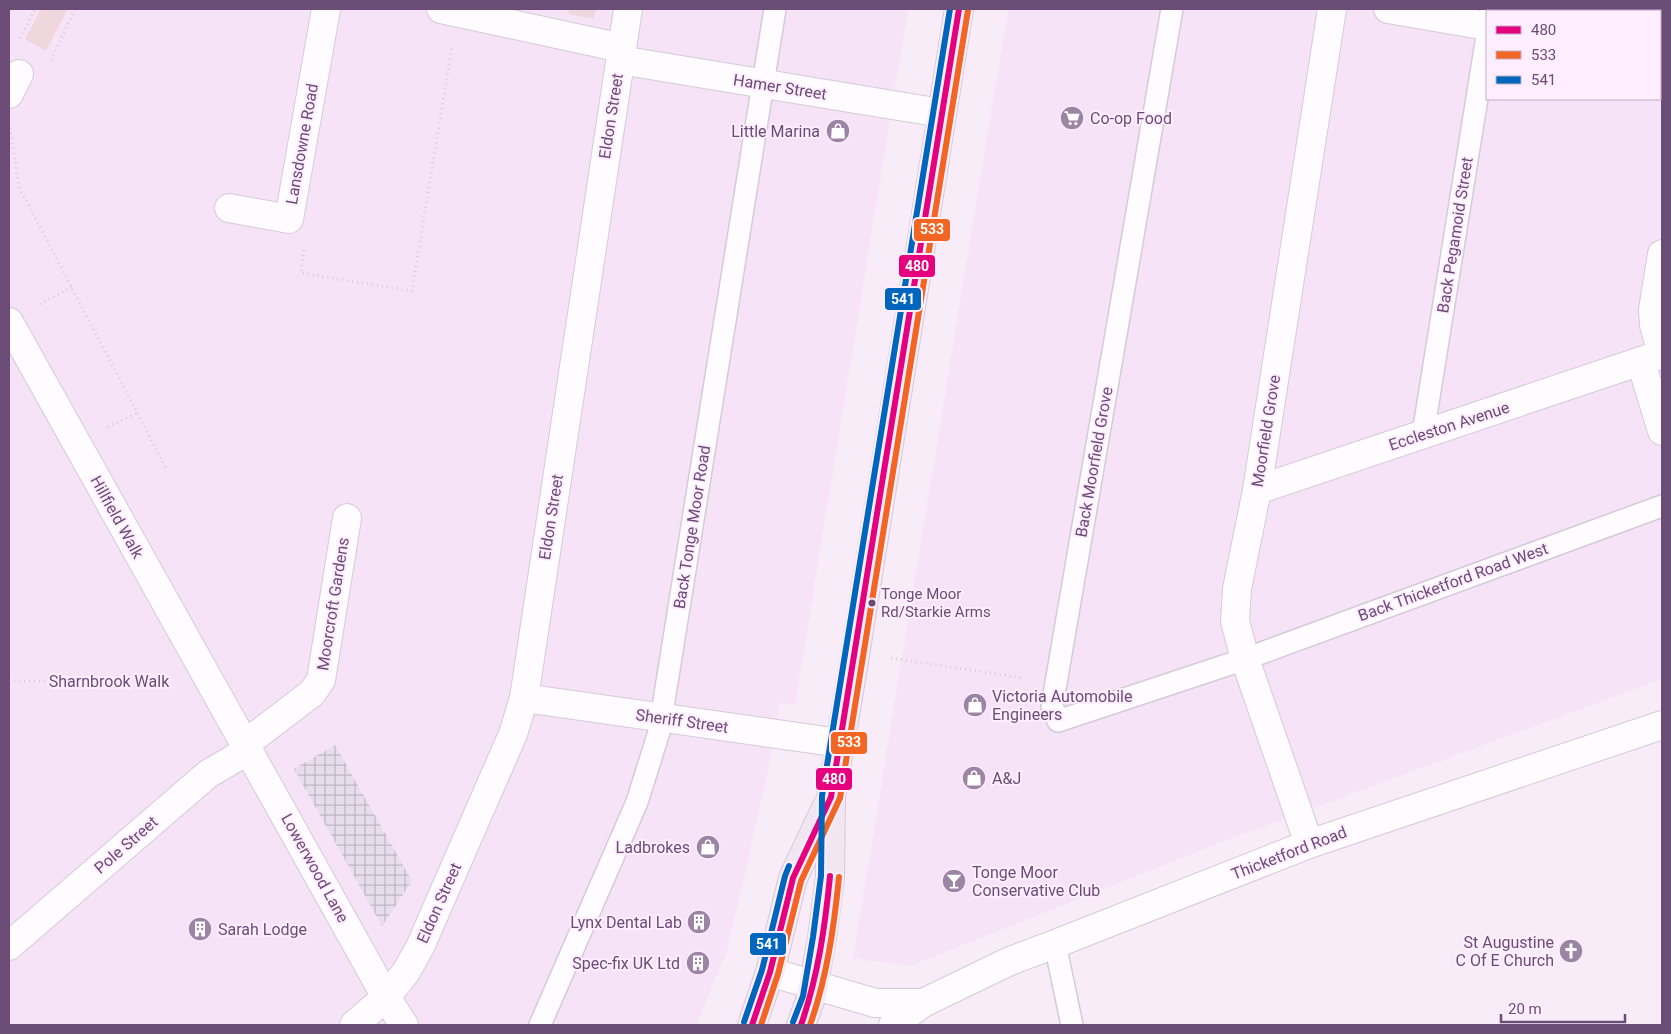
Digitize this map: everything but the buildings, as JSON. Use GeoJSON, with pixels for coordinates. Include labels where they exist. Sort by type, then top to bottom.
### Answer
{"type":"FeatureCollection","features":[{"type":"Feature","properties":{"kind":"main road"},"geometry":{"type":"LineString","coordinates":[[801,1025],[811,998],[822,938],[830,877],[831,797],[959,9]]}},
{"type":"Feature","properties":{"kind":"main road"},"geometry":{"type":"LineString","coordinates":[[752,1025],[770,972],[793,878],[831,797]]}},
{"type":"Feature","properties":{"kind":"street","name":"Lansdowne Road"},"geometry":{"type":"LineString","coordinates":[[228,208],[289,219],[326,9]]}},
{"type":"Feature","properties":{"kind":"street","name":"Eldon Street"},"geometry":{"type":"LineString","coordinates":[[354,1025],[386,997],[406,972],[420,947],[513,734],[524,698],[628,9]]}},
{"type":"Feature","properties":{"kind":"street","name":"Moorfield Grove"},"geometry":{"type":"LineString","coordinates":[[1309,844],[1244,659],[1235,621],[1237,589],[1257,490],[1332,9]]}},
{"type":"Feature","properties":{"kind":"street"},"geometry":{"type":"LineString","coordinates":[[1388,9],[1486,26]]}},
{"type":"Feature","properties":{"kind":"street"},"geometry":{"type":"LineString","coordinates":[[450,11],[621,54]]}},
{"type":"Feature","properties":{"kind":"street","name":"Hamer Street"},"geometry":{"type":"LineString","coordinates":[[621,54],[763,84],[941,113]]}},
{"type":"Feature","properties":{"kind":"street"},"geometry":{"type":"LineString","coordinates":[[1662,254],[1653,310],[1662,431]]}},
{"type":"Feature","properties":{"kind":"street","name":"Hillfield Walk"},"geometry":{"type":"LineString","coordinates":[[9,322],[227,711]]}},
{"type":"Feature","properties":{"kind":"street","name":"Eccleston Avenue"},"geometry":{"type":"LineString","coordinates":[[1257,490],[1655,357]]}},
{"type":"Feature","properties":{"kind":"street","name":"Moorcroft Gardens"},"geometry":{"type":"LineString","coordinates":[[247,747],[312,693],[321,680],[347,518]]}},
{"type":"Feature","properties":{"kind":"street","name":"Sheriff Street"},"geometry":{"type":"LineString","coordinates":[[524,698],[840,743]]}},
{"type":"Feature","properties":{"kind":"street","name":"Lowerwood Lane"},"geometry":{"type":"LineString","coordinates":[[227,711],[386,997],[404,1025]]}},
{"type":"Feature","properties":{"kind":"street","name":"Thicketford Road"},"geometry":{"type":"LineString","coordinates":[[893,1025],[923,1003],[1010,961],[1309,844],[1662,725]]}},
{"type":"Feature","properties":{"kind":"street","name":"Pole Street"},"geometry":{"type":"LineString","coordinates":[[9,946],[208,774],[247,747]]}},
{"type":"Feature","properties":{"kind":"street","name":"Thicketford Road"},"geometry":{"type":"LineString","coordinates":[[770,972],[875,1003],[923,1003]]}},
{"type":"Feature","properties":{"kind":"lane","name":"Back Tonge Moor Road"},"geometry":{"type":"LineString","coordinates":[[540,1025],[637,802],[659,732],[775,9]]}},
{"type":"Feature","properties":{"kind":"lane","name":"Back Moorfield Grove"},"geometry":{"type":"LineString","coordinates":[[1172,9],[1052,706],[1058,721],[1244,659]]}},
{"type":"Feature","properties":{"kind":"lane","name":"Back Pegamoid Street"},"geometry":{"type":"LineString","coordinates":[[1423,434],[1486,42]]}},
{"type":"Feature","properties":{"kind":"lane","name":"Back Thicketford Road West"},"geometry":{"type":"LineString","coordinates":[[1244,659],[1662,506]]}},
{"type":"Feature","properties":{"kind":"lane"},"geometry":{"type":"LineString","coordinates":[[1055,944],[1072,1025]]}},
{"type":"Feature","properties":{"kind":"path"},"geometry":{"type":"LineString","coordinates":[[14,84],[49,64],[75,9]]}},
{"type":"Feature","properties":{"kind":"path"},"geometry":{"type":"LineString","coordinates":[[289,219],[309,223],[301,273],[412,291],[450,11]]}},
{"type":"Feature","properties":{"kind":"path"},"geometry":{"type":"LineString","coordinates":[[10,125],[20,186],[166,468]]}},
{"type":"Feature","properties":{"kind":"path"},"geometry":{"type":"LineString","coordinates":[[856,652],[1056,683]]}},
{"type":"Feature","properties":{"kind":"path","name":"Sharnbrook Walk"},"geometry":{"type":"LineString","coordinates":[[9,681],[209,681]]}},
{"type":"Feature","properties":{"kind":"shaded area"},"geometry":{"type":"Polygon","coordinates":[[[9,9],[41,9],[25,38],[46,51],[69,9],[908,9],[795,705],[780,703],[768,771],[727,951],[696,1025],[9,1025],[9,9]]]}},
{"type":"Feature","properties":{"kind":"shaded area"},"geometry":{"type":"Polygon","coordinates":[[[41,9],[68,9],[46,51],[25,39],[41,9]]]}},
{"type":"Feature","properties":{"kind":"shaded area"},"geometry":{"type":"Polygon","coordinates":[[[568,9],[596,9],[594,19],[569,14],[568,9]]]}},
{"type":"Feature","properties":{"kind":"shaded area"},"geometry":{"type":"Polygon","coordinates":[[[1008,9],[1662,9],[1662,679],[1227,840],[910,966],[853,958],[1008,9]]]}},
{"type":"Feature","properties":{"kind":"shaded area"},"geometry":{"type":"Polygon","coordinates":[[[335,745],[412,881],[382,926],[294,769],[335,745]]]}},
{"type":"Feature","properties":{"kind":"transit line","name":"541"},"geometry":{"type":"LineString","coordinates":[[793,1022],[803,996],[813,937],[821,876],[822,796],[950,9]]}},
{"type":"Feature","properties":{"kind":"transit line","name":"480"},"geometry":{"type":"LineString","coordinates":[[752,1025],[770,972],[793,878],[831,797],[959,9]]}},
{"type":"Feature","properties":{"kind":"transit line","name":"533"},"geometry":{"type":"LineString","coordinates":[[761,1025],[778,974],[801,881],[840,798],[968,10]]}},
{"type":"Feature","properties":{"kind":"transit line","name":"541"},"geometry":{"type":"LineString","coordinates":[[744,1022],[762,970],[789,866]]}},
{"type":"Feature","properties":{"kind":"transit line","name":"480"},"geometry":{"type":"LineString","coordinates":[[801,1025],[820,951],[830,876]]}},
{"type":"Feature","properties":{"kind":"transit line","name":"533"},"geometry":{"type":"LineString","coordinates":[[810,1025],[821,989],[829,952],[839,877]]}},
{"type":"Feature","properties":{"kind":"place","name":"Co-op Food"},"geometry":{"type":"Point","coordinates":[1072,118]}},
{"type":"Feature","properties":{"kind":"place","name":"Little Marina"},"geometry":{"type":"Point","coordinates":[838,131]}},
{"type":"Feature","properties":{"kind":"place","name":"Tonge Moor Rd/Starkie Arms"},"geometry":{"type":"Point","coordinates":[872,603]}},
{"type":"Feature","properties":{"kind":"place","name":"Victoria Automobile Engineers"},"geometry":{"type":"Point","coordinates":[975,705]}},
{"type":"Feature","properties":{"kind":"place","name":"A&J"},"geometry":{"type":"Point","coordinates":[974,778]}},
{"type":"Feature","properties":{"kind":"place","name":"Ladbrokes"},"geometry":{"type":"Point","coordinates":[708,847]}},
{"type":"Feature","properties":{"kind":"place","name":"Tonge Moor Conservative Club"},"geometry":{"type":"Point","coordinates":[954,881]}},
{"type":"Feature","properties":{"kind":"place","name":"Lynx Dental Lab"},"geometry":{"type":"Point","coordinates":[699,922]}},
{"type":"Feature","properties":{"kind":"place","name":"Sarah Lodge"},"geometry":{"type":"Point","coordinates":[200,929]}},
{"type":"Feature","properties":{"kind":"place","name":"St Augustine C Of E Church"},"geometry":{"type":"Point","coordinates":[1571,951]}},
{"type":"Feature","properties":{"kind":"place","name":"Spec-fix UK Ltd"},"geometry":{"type":"Point","coordinates":[698,963]}}]}
